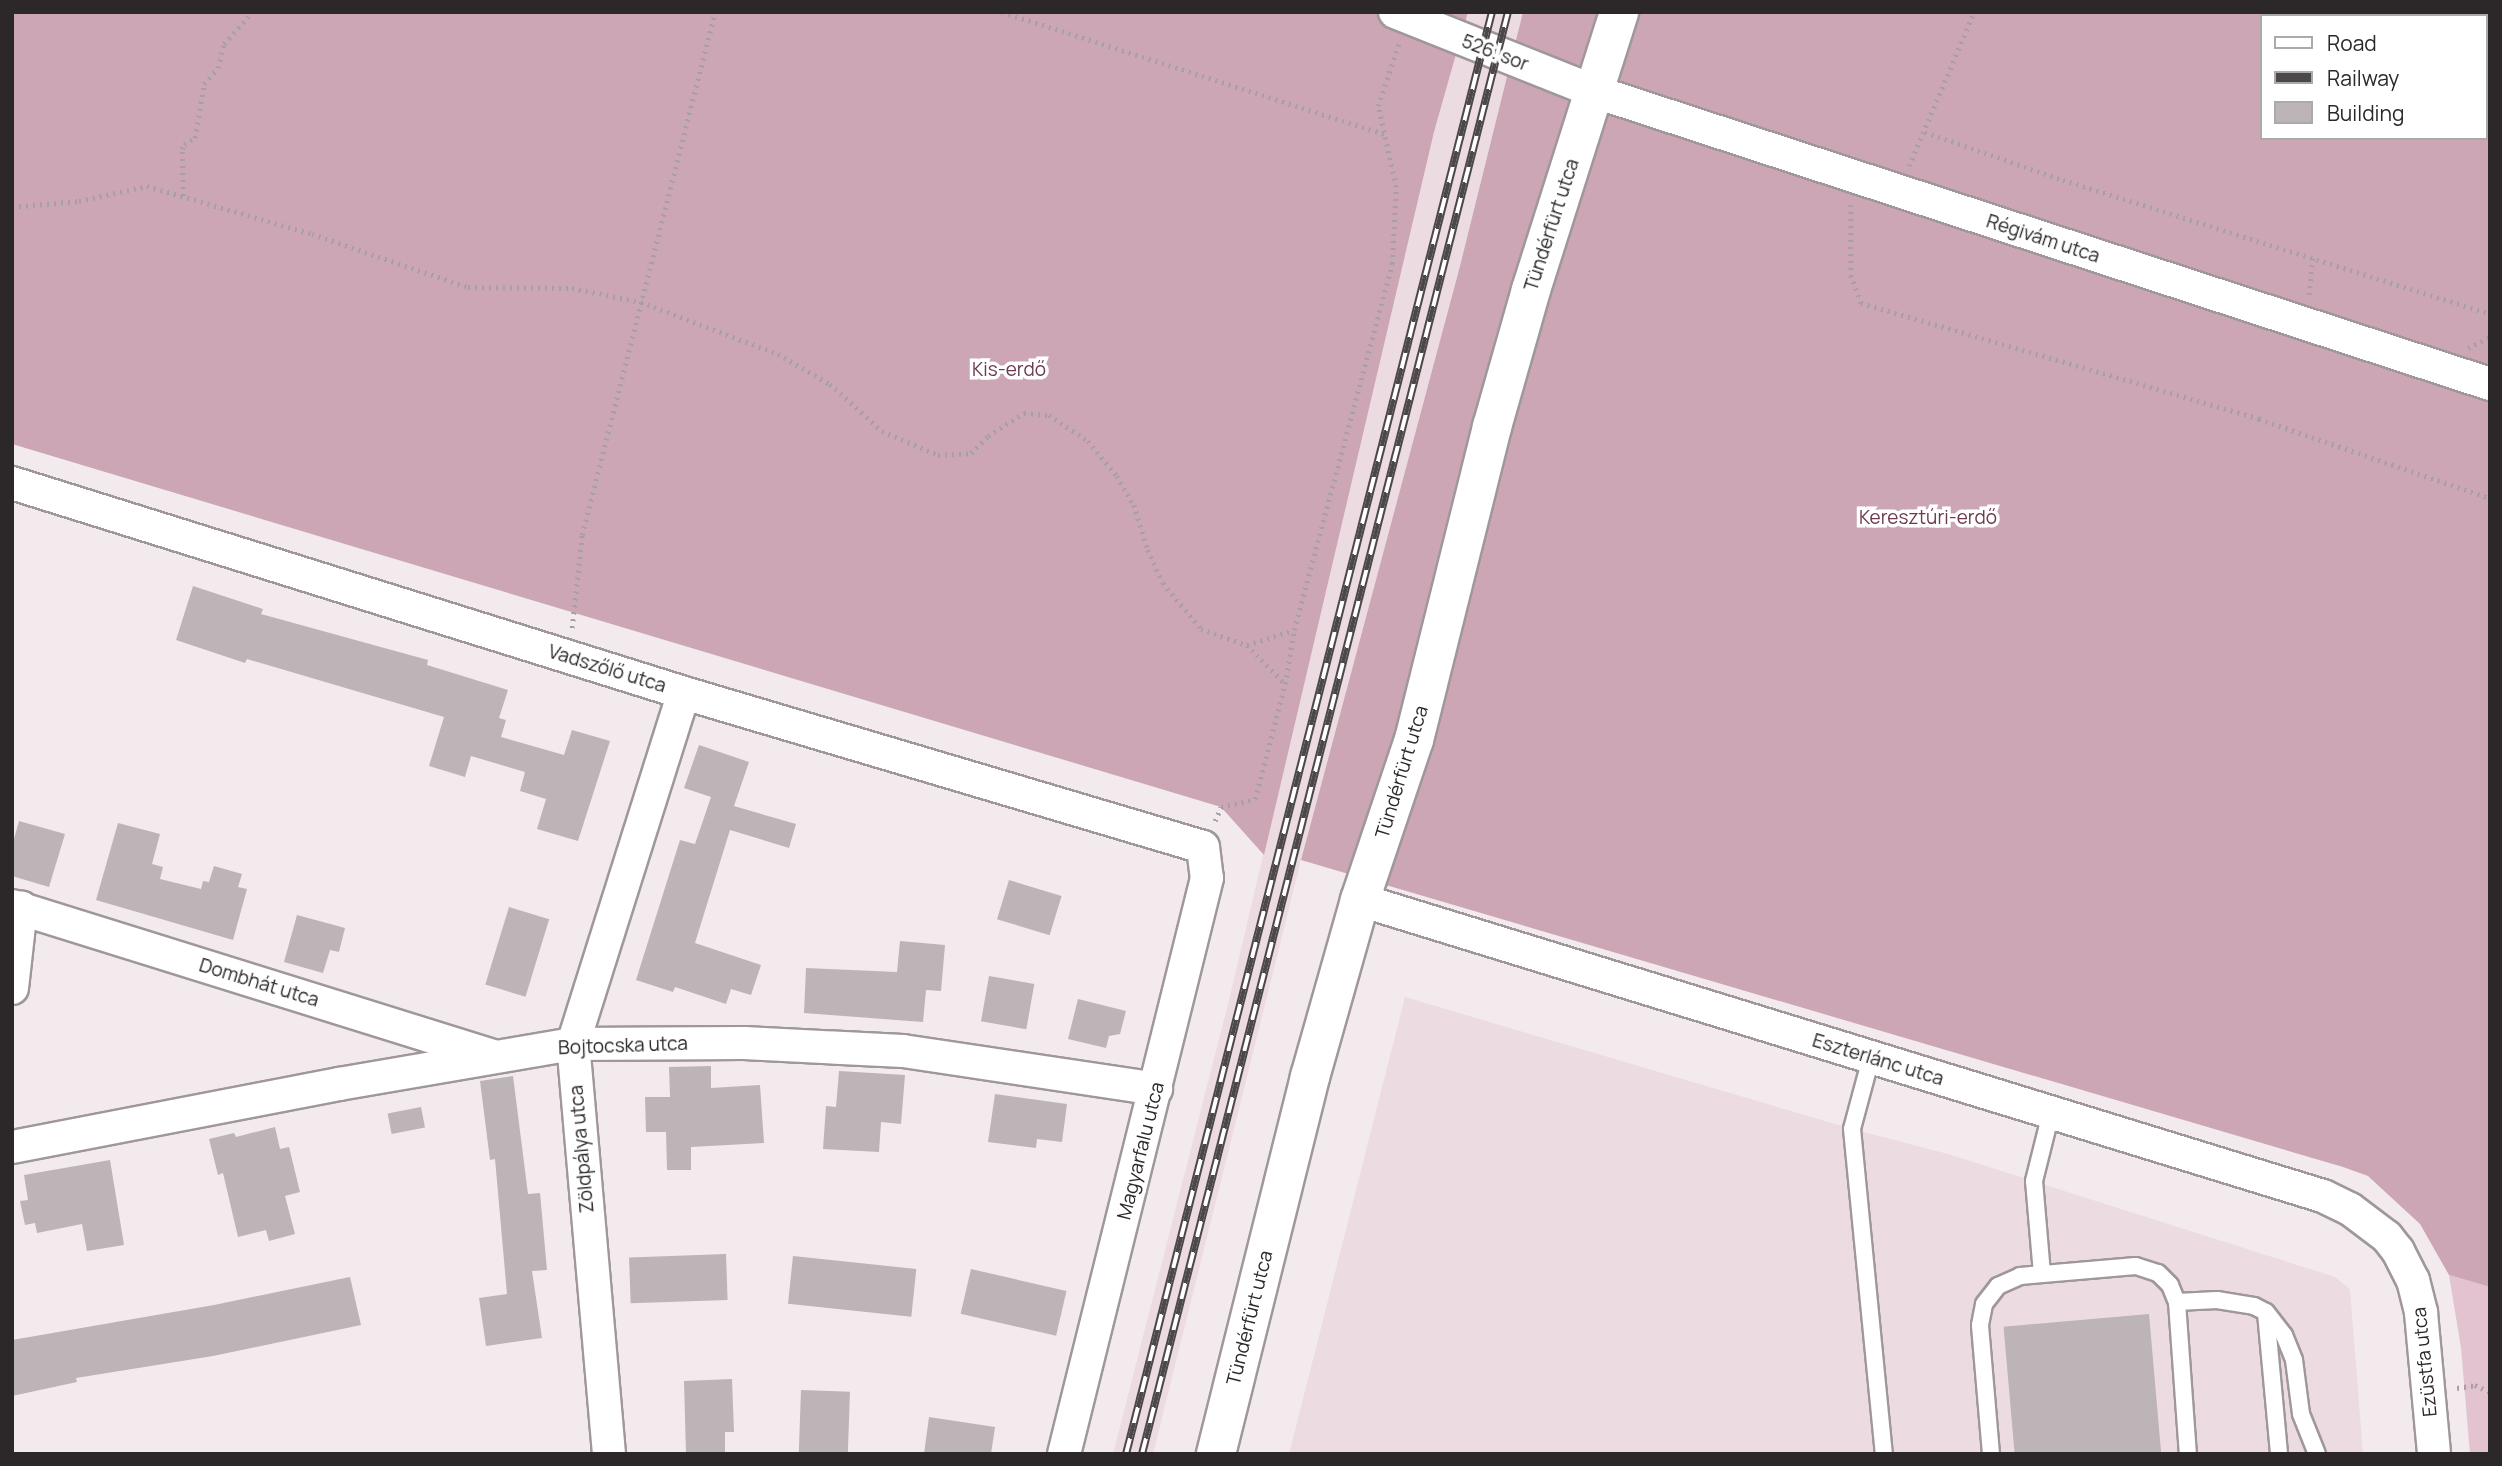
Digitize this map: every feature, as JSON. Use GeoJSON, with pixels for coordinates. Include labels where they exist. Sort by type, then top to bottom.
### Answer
{"type":"FeatureCollection","features":[{"type":"Feature","properties":{"kind":"street","name":"Tündérfürt utca"},"geometry":{"type":"LineString","coordinates":[[1216,1454],[1310,1077],[1360,900],[1414,740],[1493,427],[1531,289],[1596,92],[1619,12]]}},
{"type":"Feature","properties":{"kind":"street","name":"526. sor"},"geometry":{"type":"LineString","coordinates":[[1401,15],[1596,92]]}},
{"type":"Feature","properties":{"kind":"street","name":"Régivám utca"},"geometry":{"type":"LineString","coordinates":[[1596,92],[2490,384]]}},
{"type":"Feature","properties":{"kind":"street","name":"Vadszőlő utca"},"geometry":{"type":"LineString","coordinates":[[12,483],[684,693],[1203,847]]}},
{"type":"Feature","properties":{"kind":"street","name":"Zöldpálya utca"},"geometry":{"type":"LineString","coordinates":[[609,1454],[573,1044],[684,693]]}},
{"type":"Feature","properties":{"kind":"street","name":"Magyarfalu utca"},"geometry":{"type":"LineString","coordinates":[[1064,1454],[1207,878],[1203,847]]}},
{"type":"Feature","properties":{"kind":"street","name":"Eszterlánc utca"},"geometry":{"type":"LineString","coordinates":[[1360,900],[2323,1196],[2350,1209],[2387,1237]]}},
{"type":"Feature","properties":{"kind":"street","name":"Dombhát utca"},"geometry":{"type":"LineString","coordinates":[[12,988],[16,907],[497,1058]]}},
{"type":"Feature","properties":{"kind":"street","name":"Bojtocska utca"},"geometry":{"type":"LineString","coordinates":[[12,1147],[339,1084],[573,1044],[744,1043],[903,1051],[1156,1089]]}},
{"type":"Feature","properties":{"kind":"street","name":"Ezüstfa utca"},"geometry":{"type":"LineString","coordinates":[[2387,1237],[2406,1264],[2418,1295],[2434,1454]]}},
{"type":"Feature","properties":{"kind":"lane"},"geometry":{"type":"LineString","coordinates":[[1871,1058],[1852,1129],[1884,1454]]}},
{"type":"Feature","properties":{"kind":"lane"},"geometry":{"type":"LineString","coordinates":[[2042,1274],[2034,1181],[2051,1113]]}},
{"type":"Feature","properties":{"kind":"lane"},"geometry":{"type":"LineString","coordinates":[[1991,1454],[1980,1325],[1984,1304],[1998,1286],[2020,1276],[2136,1266],[2158,1273],[2171,1285],[2177,1302],[2188,1454]]}},
{"type":"Feature","properties":{"kind":"lane"},"geometry":{"type":"LineString","coordinates":[[2177,1302],[2217,1300],[2254,1306],[2266,1312],[2284,1335],[2294,1360],[2301,1414],[2318,1454]]}},
{"type":"Feature","properties":{"kind":"lane"},"geometry":{"type":"LineString","coordinates":[[2266,1312],[2279,1454]]}},
{"type":"Feature","properties":{"kind":"path"},"geometry":{"type":"LineString","coordinates":[[183,196],[182,149],[184,144],[195,138],[204,84],[218,68],[224,44],[252,12]]}},
{"type":"Feature","properties":{"kind":"path"},"geometry":{"type":"LineString","coordinates":[[569,657],[582,535],[715,12]]}},
{"type":"Feature","properties":{"kind":"path"},"geometry":{"type":"LineString","coordinates":[[1002,12],[1384,135]]}},
{"type":"Feature","properties":{"kind":"path"},"geometry":{"type":"LineString","coordinates":[[1898,191],[1974,12]]}},
{"type":"Feature","properties":{"kind":"path"},"geometry":{"type":"LineString","coordinates":[[1203,847],[1221,807],[1255,799],[1284,684],[1294,630],[1392,264],[1395,187],[1378,106],[1401,15]]}},
{"type":"Feature","properties":{"kind":"path"},"geometry":{"type":"LineString","coordinates":[[1925,132],[2063,180],[2490,314]]}},
{"type":"Feature","properties":{"kind":"path"},"geometry":{"type":"LineString","coordinates":[[1857,178],[1850,196],[1851,275],[1861,303],[2259,419],[2490,498]]}},
{"type":"Feature","properties":{"kind":"path"},"geometry":{"type":"LineString","coordinates":[[12,207],[79,201],[147,186],[312,234],[468,287],[572,288],[641,302],[778,354],[830,384],[882,431],[939,455],[971,453],[988,436],[1024,412],[1049,415],[1088,441],[1117,476],[1134,505],[1148,550],[1163,583],[1201,629],[1247,645],[1284,684]]}},
{"type":"Feature","properties":{"kind":"path"},"geometry":{"type":"LineString","coordinates":[[2302,324],[2309,296],[2312,257]]}},
{"type":"Feature","properties":{"kind":"path"},"geometry":{"type":"LineString","coordinates":[[1247,645],[1294,630]]}},
{"type":"Feature","properties":{"kind":"shaded area"},"geometry":{"type":"Polygon","coordinates":[[[1468,12],[1523,12],[1460,266],[1301,860],[1153,1454],[1113,1454],[1230,996],[1434,132],[1468,12]]]}},
{"type":"Feature","properties":{"kind":"shaded area"},"geometry":{"type":"Polygon","coordinates":[[[1405,997],[1852,1129],[1948,1154],[2335,1277],[2350,1289],[2363,1454],[1289,1454],[1405,997]]]}},
{"type":"Feature","properties":{"kind":"shaded area"},"geometry":{"type":"Polygon","coordinates":[[[2449,1275],[2490,1287],[2490,1454],[2470,1454],[2461,1348],[2449,1275]]]}},
{"type":"Feature","properties":{"kind":"green space","name":"Kis-erdő"},"geometry":{"type":"Polygon","coordinates":[[[12,12],[1468,12],[1434,132],[1264,855],[1221,807],[12,444],[12,12]]]}},
{"type":"Feature","properties":{"kind":"green space","name":"Keresztúri-erdő"},"geometry":{"type":"Polygon","coordinates":[[[1523,12],[2490,12],[2490,1287],[2449,1275],[2420,1224],[2368,1176],[2343,1167],[1301,860],[1460,266],[1523,12]]]}},
{"type":"Feature","properties":{"kind":"building"},"geometry":{"type":"Polygon","coordinates":[[[193,586],[263,609],[261,614],[428,660],[427,665],[508,690],[499,718],[506,720],[501,737],[564,755],[572,730],[610,741],[578,841],[537,829],[546,799],[520,791],[525,772],[471,756],[465,777],[429,766],[444,717],[247,659],[245,663],[176,640],[193,586]]]}},
{"type":"Feature","properties":{"kind":"building"},"geometry":{"type":"Polygon","coordinates":[[[699,745],[749,762],[734,806],[796,824],[789,848],[730,830],[695,943],[761,965],[751,995],[731,989],[726,1004],[675,987],[673,992],[636,980],[680,840],[695,844],[711,797],[684,788],[699,745]]]}},
{"type":"Feature","properties":{"kind":"building"},"geometry":{"type":"Polygon","coordinates":[[[19,821],[65,834],[49,887],[12,876],[12,846],[19,821]]]}},
{"type":"Feature","properties":{"kind":"building"},"geometry":{"type":"Polygon","coordinates":[[[118,823],[160,834],[152,864],[163,867],[160,879],[201,889],[203,881],[209,882],[214,866],[242,874],[238,887],[247,889],[233,940],[96,900],[118,823]]]}},
{"type":"Feature","properties":{"kind":"building"},"geometry":{"type":"Polygon","coordinates":[[[1009,880],[1062,896],[1050,935],[997,919],[1009,880]]]}},
{"type":"Feature","properties":{"kind":"building"},"geometry":{"type":"Polygon","coordinates":[[[509,907],[549,919],[525,997],[485,984],[509,907]]]}},
{"type":"Feature","properties":{"kind":"building"},"geometry":{"type":"Polygon","coordinates":[[[297,915],[345,928],[339,952],[330,950],[323,973],[284,962],[297,915]]]}},
{"type":"Feature","properties":{"kind":"building"},"geometry":{"type":"Polygon","coordinates":[[[900,941],[945,945],[941,991],[926,990],[923,1022],[804,1013],[806,968],[897,972],[900,941]]]}},
{"type":"Feature","properties":{"kind":"building"},"geometry":{"type":"Polygon","coordinates":[[[989,976],[1034,984],[1026,1029],[981,1021],[989,976]]]}},
{"type":"Feature","properties":{"kind":"building"},"geometry":{"type":"Polygon","coordinates":[[[1078,999],[1126,1011],[1120,1034],[1109,1036],[1106,1048],[1068,1039],[1078,999]]]}},
{"type":"Feature","properties":{"kind":"building"},"geometry":{"type":"Polygon","coordinates":[[[711,1066],[711,1088],[760,1085],[764,1143],[691,1147],[691,1170],[667,1170],[666,1132],[646,1132],[645,1097],[670,1097],[669,1067],[711,1066]]]}},
{"type":"Feature","properties":{"kind":"building"},"geometry":{"type":"Polygon","coordinates":[[[839,1071],[905,1075],[901,1124],[881,1122],[879,1152],[823,1149],[826,1106],[836,1107],[839,1071]]]}},
{"type":"Feature","properties":{"kind":"building"},"geometry":{"type":"Polygon","coordinates":[[[513,1076],[528,1194],[540,1193],[547,1270],[532,1271],[542,1338],[486,1346],[479,1298],[507,1294],[495,1159],[490,1160],[480,1081],[513,1076]]]}},
{"type":"Feature","properties":{"kind":"building"},"geometry":{"type":"Polygon","coordinates":[[[995,1094],[1067,1104],[1062,1142],[1037,1139],[1036,1148],[988,1142],[995,1094]]]}},
{"type":"Feature","properties":{"kind":"building"},"geometry":{"type":"Polygon","coordinates":[[[421,1107],[425,1128],[392,1134],[388,1113],[421,1107]]]}},
{"type":"Feature","properties":{"kind":"building"},"geometry":{"type":"Polygon","coordinates":[[[275,1127],[280,1149],[289,1147],[300,1192],[285,1196],[295,1234],[269,1241],[266,1230],[238,1237],[223,1173],[218,1175],[209,1139],[234,1133],[236,1137],[275,1127]]]}},
{"type":"Feature","properties":{"kind":"building"},"geometry":{"type":"Polygon","coordinates":[[[110,1160],[124,1245],[87,1251],[82,1224],[37,1233],[35,1223],[25,1225],[20,1201],[28,1200],[24,1175],[110,1160]]]}},
{"type":"Feature","properties":{"kind":"building"},"geometry":{"type":"Polygon","coordinates":[[[726,1254],[728,1300],[631,1303],[629,1257],[726,1254]]]}},
{"type":"Feature","properties":{"kind":"building"},"geometry":{"type":"Polygon","coordinates":[[[793,1256],[916,1269],[911,1317],[788,1304],[793,1256]]]}},
{"type":"Feature","properties":{"kind":"building"},"geometry":{"type":"Polygon","coordinates":[[[971,1269],[1066,1291],[1056,1336],[961,1314],[971,1269]]]}},
{"type":"Feature","properties":{"kind":"building"},"geometry":{"type":"Polygon","coordinates":[[[350,1277],[361,1325],[213,1356],[76,1378],[77,1382],[12,1396],[12,1340],[214,1305],[350,1277]]]}},
{"type":"Feature","properties":{"kind":"building"},"geometry":{"type":"Polygon","coordinates":[[[2149,1314],[2161,1454],[2015,1454],[2004,1327],[2149,1314]]]}},
{"type":"Feature","properties":{"kind":"building"},"geometry":{"type":"Polygon","coordinates":[[[732,1379],[734,1432],[725,1432],[725,1454],[686,1454],[684,1381],[732,1379]]]}},
{"type":"Feature","properties":{"kind":"building"},"geometry":{"type":"Polygon","coordinates":[[[801,1390],[850,1392],[848,1454],[799,1454],[801,1390]]]}},
{"type":"Feature","properties":{"kind":"building"},"geometry":{"type":"Polygon","coordinates":[[[929,1417],[995,1427],[991,1454],[924,1454],[929,1417]]]}},
{"type":"Feature","properties":{"kind":"railway"},"geometry":{"type":"LineString","coordinates":[[1126,1454],[1492,12]]}},
{"type":"Feature","properties":{"kind":"railway"},"geometry":{"type":"LineString","coordinates":[[1142,1454],[1508,12]]}}]}
